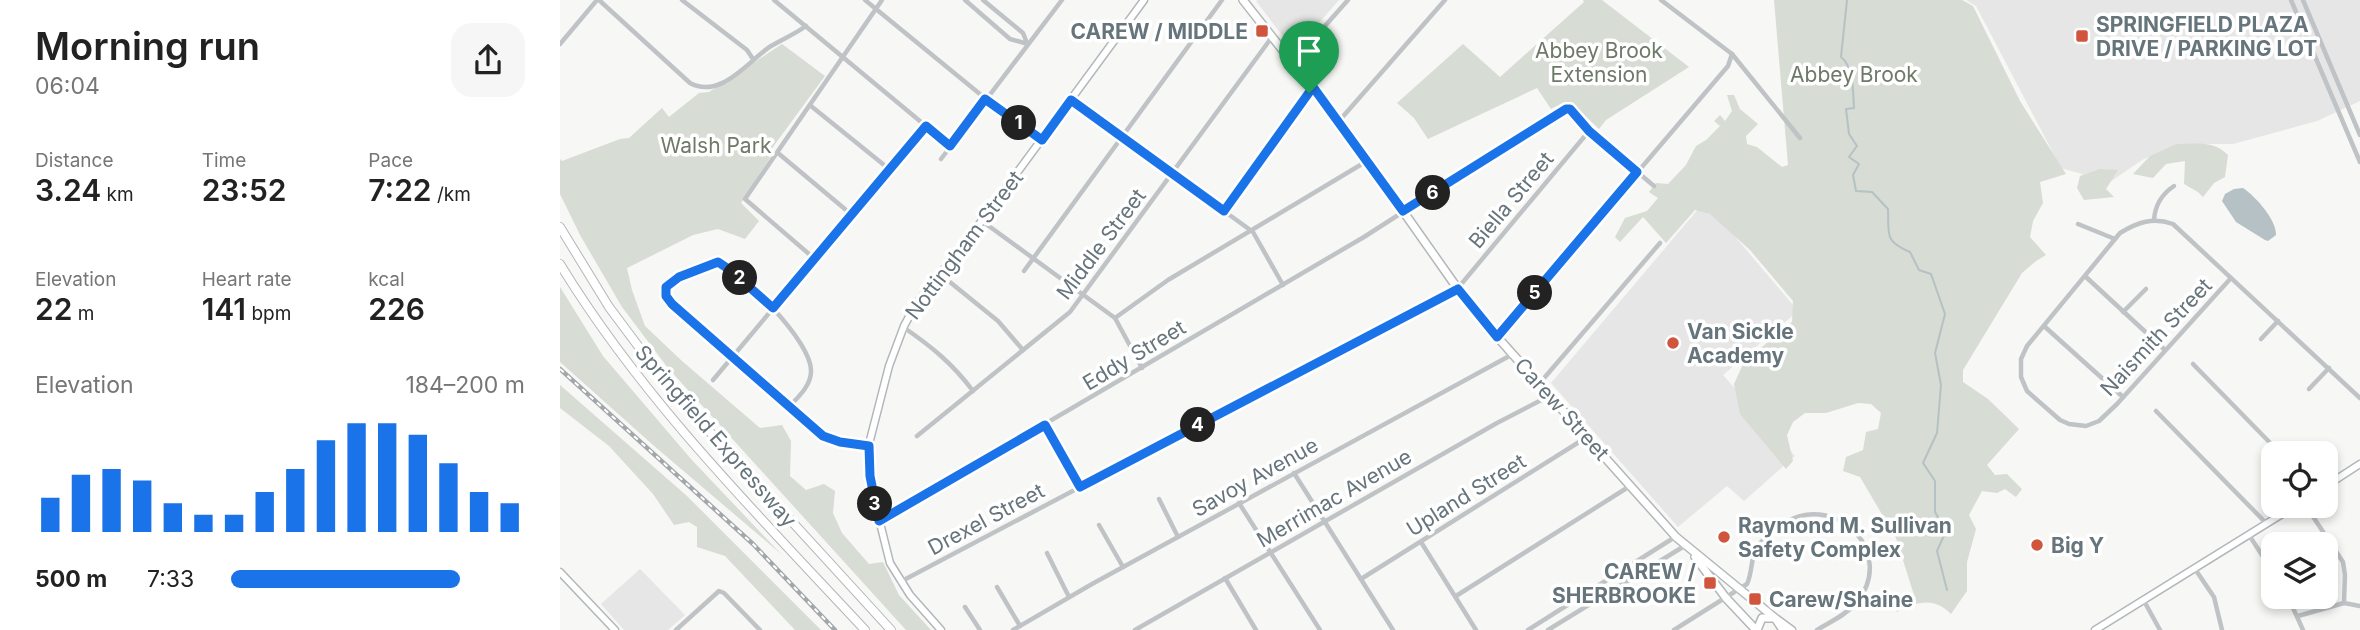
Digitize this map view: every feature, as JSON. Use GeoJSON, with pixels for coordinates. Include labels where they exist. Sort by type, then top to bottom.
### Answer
{"type":"FeatureCollection","features":[{"type":"Feature","properties":{"kind":"highway","name":"Springfield Expressway"},"geometry":{"type":"LineString","coordinates":[[560,228],[610,307],[668,386],[891,630]]}},
{"type":"Feature","properties":{"kind":"highway","name":"Springfield Expressway"},"geometry":{"type":"LineString","coordinates":[[560,264],[607,334],[655,398],[720,473],[865,630]]}},
{"type":"Feature","properties":{"kind":"main road","name":"Carew Street"},"geometry":{"type":"LineString","coordinates":[[1245,1],[1339,121],[1458,289],[1497,337],[1676,537],[1775,618]]}},
{"type":"Feature","properties":{"kind":"main road","name":"Carew Street"},"geometry":{"type":"LineString","coordinates":[[1686,545],[1726,598],[1756,630]]}},
{"type":"Feature","properties":{"kind":"main road"},"geometry":{"type":"LineString","coordinates":[[1756,630],[1762,618],[1775,618],[1783,630]]}},
{"type":"Feature","properties":{"kind":"street"},"geometry":{"type":"LineString","coordinates":[[560,44],[598,0],[694,86],[707,87],[727,81],[751,64],[752,59],[806,26]]}},
{"type":"Feature","properties":{"kind":"street"},"geometry":{"type":"LineString","coordinates":[[682,0],[747,50],[752,59]]}},
{"type":"Feature","properties":{"kind":"street"},"geometry":{"type":"LineString","coordinates":[[774,0],[950,146]]}},
{"type":"Feature","properties":{"kind":"street"},"geometry":{"type":"LineString","coordinates":[[865,0],[985,99],[1042,140]]}},
{"type":"Feature","properties":{"kind":"street"},"geometry":{"type":"LineString","coordinates":[[816,260],[745,199],[882,0]]}},
{"type":"Feature","properties":{"kind":"street"},"geometry":{"type":"LineString","coordinates":[[976,9],[984,0],[1023,33],[1028,44]]}},
{"type":"Feature","properties":{"kind":"street"},"geometry":{"type":"LineString","coordinates":[[941,159],[1062,0]]}},
{"type":"Feature","properties":{"kind":"street","name":"Nottingham Street"},"geometry":{"type":"LineString","coordinates":[[941,630],[900,582],[890,563],[879,521],[870,476],[869,446],[883,386],[903,327],[916,304],[982,221],[1144,0]]}},
{"type":"Feature","properties":{"kind":"street"},"geometry":{"type":"LineString","coordinates":[[1024,271],[1222,0]]}},
{"type":"Feature","properties":{"kind":"street"},"geometry":{"type":"LineString","coordinates":[[1293,62],[1348,0]]}},
{"type":"Feature","properties":{"kind":"street"},"geometry":{"type":"LineString","coordinates":[[1661,0],[1731,54],[1800,138]]}},
{"type":"Feature","properties":{"kind":"street"},"geometry":{"type":"LineString","coordinates":[[2291,0],[2360,162]]}},
{"type":"Feature","properties":{"kind":"street"},"geometry":{"type":"LineString","coordinates":[[2303,0],[2360,134],[2348,137]]}},
{"type":"Feature","properties":{"kind":"street"},"geometry":{"type":"LineString","coordinates":[[967,1],[1010,39],[1028,44]]}},
{"type":"Feature","properties":{"kind":"street"},"geometry":{"type":"LineString","coordinates":[[1339,121],[1443,1]]}},
{"type":"Feature","properties":{"kind":"street","name":"Middle Street"},"geometry":{"type":"LineString","coordinates":[[917,436],[1070,312],[1273,37]]}},
{"type":"Feature","properties":{"kind":"street"},"geometry":{"type":"LineString","coordinates":[[1497,337],[1728,66],[1731,54]]}},
{"type":"Feature","properties":{"kind":"street"},"geometry":{"type":"LineString","coordinates":[[1224,211],[1313,87]]}},
{"type":"Feature","properties":{"kind":"street"},"geometry":{"type":"LineString","coordinates":[[1071,100],[1252,230],[1283,285]]}},
{"type":"Feature","properties":{"kind":"street"},"geometry":{"type":"LineString","coordinates":[[811,106],[889,169]]}},
{"type":"Feature","properties":{"kind":"street","name":"Eddy Street"},"geometry":{"type":"LineString","coordinates":[[879,521],[1364,237],[1562,110],[1568,109],[1589,131]]}},
{"type":"Feature","properties":{"kind":"street"},"geometry":{"type":"LineString","coordinates":[[713,380],[926,126]]}},
{"type":"Feature","properties":{"kind":"street"},"geometry":{"type":"LineString","coordinates":[[1589,131],[1654,186]]}},
{"type":"Feature","properties":{"kind":"street","name":"Biella Street"},"geometry":{"type":"LineString","coordinates":[[1458,289],[1589,131]]}},
{"type":"Feature","properties":{"kind":"street"},"geometry":{"type":"LineString","coordinates":[[778,153],[852,215]]}},
{"type":"Feature","properties":{"kind":"street"},"geometry":{"type":"LineString","coordinates":[[1115,318],[1168,281],[1367,160]]}},
{"type":"Feature","properties":{"kind":"street"},"geometry":{"type":"LineString","coordinates":[[2154,219],[2154,209],[2164,193],[2175,186]]}},
{"type":"Feature","properties":{"kind":"street","name":"Naismith Street"},"geometry":{"type":"LineString","coordinates":[[2231,278],[2099,421],[2085,425],[2069,424],[2060,420],[2027,391],[2021,377],[2021,359],[2027,346],[2115,239],[2132,225],[2154,219],[2173,224],[2360,398]]}},
{"type":"Feature","properties":{"kind":"street"},"geometry":{"type":"LineString","coordinates":[[982,221],[1115,318],[1142,368]]}},
{"type":"Feature","properties":{"kind":"street"},"geometry":{"type":"LineString","coordinates":[[2078,224],[2115,239]]}},
{"type":"Feature","properties":{"kind":"street"},"geometry":{"type":"LineString","coordinates":[[1539,384],[1660,243]]}},
{"type":"Feature","properties":{"kind":"street"},"geometry":{"type":"LineString","coordinates":[[789,407],[809,382],[811,363],[793,329],[773,308],[718,262],[669,283],[665,292],[672,304],[789,407],[823,436],[840,442],[869,446]]}},
{"type":"Feature","properties":{"kind":"street"},"geometry":{"type":"LineString","coordinates":[[940,274],[999,321],[1023,350]]}},
{"type":"Feature","properties":{"kind":"street"},"geometry":{"type":"LineString","coordinates":[[2085,277],[2165,351]]}},
{"type":"Feature","properties":{"kind":"street","name":"Drexel Street"},"geometry":{"type":"LineString","coordinates":[[900,582],[1458,289]]}},
{"type":"Feature","properties":{"kind":"street"},"geometry":{"type":"LineString","coordinates":[[2123,312],[2146,289]]}},
{"type":"Feature","properties":{"kind":"street"},"geometry":{"type":"LineString","coordinates":[[2261,339],[2278,321]]}},
{"type":"Feature","properties":{"kind":"street"},"geometry":{"type":"LineString","coordinates":[[2043,326],[2123,397]]}},
{"type":"Feature","properties":{"kind":"street"},"geometry":{"type":"LineString","coordinates":[[903,327],[933,347],[954,366],[973,391]]}},
{"type":"Feature","properties":{"kind":"street","name":"Savoy Avenue"},"geometry":{"type":"LineString","coordinates":[[1013,630],[1513,354]]}},
{"type":"Feature","properties":{"kind":"street"},"geometry":{"type":"LineString","coordinates":[[2193,364],[2268,441]]}},
{"type":"Feature","properties":{"kind":"street"},"geometry":{"type":"LineString","coordinates":[[2309,389],[2329,368]]}},
{"type":"Feature","properties":{"kind":"street","name":"Merrimac Avenue"},"geometry":{"type":"LineString","coordinates":[[1135,630],[1550,395]]}},
{"type":"Feature","properties":{"kind":"street"},"geometry":{"type":"LineString","coordinates":[[2156,411],[2267,524]]}},
{"type":"Feature","properties":{"kind":"street"},"geometry":{"type":"LineString","coordinates":[[1045,425],[1080,487]]}},
{"type":"Feature","properties":{"kind":"street","name":"Upland Street"},"geometry":{"type":"LineString","coordinates":[[1362,579],[1587,437]]}},
{"type":"Feature","properties":{"kind":"street"},"geometry":{"type":"LineString","coordinates":[[2338,479],[2359,467]]}},
{"type":"Feature","properties":{"kind":"street"},"geometry":{"type":"LineString","coordinates":[[1294,473],[1393,630]]}},
{"type":"Feature","properties":{"kind":"street"},"geometry":{"type":"LineString","coordinates":[[1456,596],[1630,486]]}},
{"type":"Feature","properties":{"kind":"street"},"geometry":{"type":"LineString","coordinates":[[1158,499],[1178,537]]}},
{"type":"Feature","properties":{"kind":"street"},"geometry":{"type":"LineString","coordinates":[[1239,503],[1320,630]]}},
{"type":"Feature","properties":{"kind":"street"},"geometry":{"type":"LineString","coordinates":[[1674,630],[1747,583],[1753,572],[1756,549],[1775,529],[1794,518],[1822,514],[1839,519],[1852,528],[1862,541],[1868,556],[1868,579],[1855,604],[1817,630]]}},
{"type":"Feature","properties":{"kind":"street"},"geometry":{"type":"LineString","coordinates":[[2099,629],[2276,518]]}},
{"type":"Feature","properties":{"kind":"street"},"geometry":{"type":"LineString","coordinates":[[2314,518],[2343,562],[2346,575],[2344,603]]}},
{"type":"Feature","properties":{"kind":"street"},"geometry":{"type":"LineString","coordinates":[[1099,525],[1123,567]]}},
{"type":"Feature","properties":{"kind":"street"},"geometry":{"type":"LineString","coordinates":[[2249,535],[2261,554]]}},
{"type":"Feature","properties":{"kind":"street"},"geometry":{"type":"LineString","coordinates":[[1528,630],[1676,537]]}},
{"type":"Feature","properties":{"kind":"street"},"geometry":{"type":"LineString","coordinates":[[1421,542],[1476,630]]}},
{"type":"Feature","properties":{"kind":"street"},"geometry":{"type":"LineString","coordinates":[[1548,630],[1686,545]]}},
{"type":"Feature","properties":{"kind":"street"},"geometry":{"type":"LineString","coordinates":[[1047,553],[1069,597]]}},
{"type":"Feature","properties":{"kind":"street"},"geometry":{"type":"LineString","coordinates":[[2195,569],[2214,597],[2222,630]]}},
{"type":"Feature","properties":{"kind":"street"},"geometry":{"type":"LineString","coordinates":[[560,572],[615,630]]}},
{"type":"Feature","properties":{"kind":"street"},"geometry":{"type":"LineString","coordinates":[[1225,578],[1256,630]]}},
{"type":"Feature","properties":{"kind":"street"},"geometry":{"type":"LineString","coordinates":[[997,587],[1020,626]]}},
{"type":"Feature","properties":{"kind":"street"},"geometry":{"type":"LineString","coordinates":[[676,630],[719,592],[724,593],[760,630]]}},
{"type":"Feature","properties":{"kind":"street"},"geometry":{"type":"LineString","coordinates":[[2144,601],[2160,630]]}},
{"type":"Feature","properties":{"kind":"street"},"geometry":{"type":"LineString","coordinates":[[2298,616],[2344,603],[2360,606]]}},
{"type":"Feature","properties":{"kind":"street"},"geometry":{"type":"LineString","coordinates":[[965,607],[980,630]]}},
{"type":"Feature","properties":{"kind":"street"},"geometry":{"type":"LineString","coordinates":[[2294,609],[2303,630]]}},
{"type":"Feature","properties":{"kind":"street","name":"Carew Street"},"geometry":{"type":"LineString","coordinates":[[1775,618],[1792,630]]}},
{"type":"Feature","properties":{"kind":"shaded area"},"geometry":{"type":"Polygon","coordinates":[[[1339,0],[1294,51],[1256,1],[1339,0]]]}},
{"type":"Feature","properties":{"kind":"shaded area"},"geometry":{"type":"Polygon","coordinates":[[[1966,0],[2360,0],[2360,101],[2317,121],[2233,144],[2176,144],[2142,160],[2110,182],[2061,168],[1976,6],[1966,0]]]}},
{"type":"Feature","properties":{"kind":"shaded area"},"geometry":{"type":"Polygon","coordinates":[[[2243,188],[2254,197],[2269,215],[2276,235],[2268,241],[2236,222],[2222,201],[2225,194],[2243,188]]]}},
{"type":"Feature","properties":{"kind":"shaded area","name":"Van Sickle Academy"},"geometry":{"type":"Polygon","coordinates":[[[1705,201],[1798,311],[1723,375],[1795,456],[1744,501],[1727,486],[1678,527],[1551,383],[1705,201]]]}},
{"type":"Feature","properties":{"kind":"shaded area"},"geometry":{"type":"Polygon","coordinates":[[[640,569],[685,615],[668,630],[624,630],[601,604],[640,569]]]}},
{"type":"Feature","properties":{"kind":"green space","name":"Abbey Brook Extension"},"geometry":{"type":"Polygon","coordinates":[[[1583,0],[1602,0],[1689,67],[1606,120],[1599,129],[1575,106],[1563,103],[1551,109],[1537,88],[1428,139],[1414,118],[1397,103],[1463,44],[1500,77],[1584,2],[1583,0]]]}},
{"type":"Feature","properties":{"kind":"green space"},"geometry":{"type":"Polygon","coordinates":[[[1774,0],[1962,0],[1973,6],[2020,101],[2066,174],[2040,182],[2043,203],[2033,221],[2030,237],[2046,255],[2022,273],[1963,370],[1963,382],[1988,399],[2019,429],[1987,465],[1995,475],[2007,474],[2022,489],[2016,497],[2005,489],[1997,493],[1982,491],[1969,515],[1976,529],[1967,562],[1967,591],[1951,614],[1945,608],[1925,602],[1897,612],[1893,604],[1914,595],[1896,538],[1860,477],[1843,471],[1846,457],[1863,450],[1866,432],[1878,429],[1881,413],[1871,404],[1858,403],[1826,413],[1805,413],[1793,422],[1787,435],[1793,461],[1786,469],[1740,414],[1734,384],[1744,362],[1792,322],[1793,301],[1750,250],[1710,214],[1695,210],[1666,243],[1643,217],[1620,242],[1615,237],[1625,218],[1647,211],[1658,198],[1649,192],[1656,183],[1668,184],[1686,165],[1696,146],[1720,126],[1714,121],[1720,115],[1725,121],[1732,111],[1727,95],[1734,95],[1740,109],[1758,124],[1746,136],[1747,144],[1757,147],[1782,167],[1788,165],[1774,0]]]}},
{"type":"Feature","properties":{"kind":"green space","name":"Walsh Park"},"geometry":{"type":"Polygon","coordinates":[[[782,44],[825,76],[770,151],[773,153],[741,203],[759,221],[745,239],[718,229],[693,235],[627,268],[632,290],[645,326],[682,361],[760,428],[782,425],[791,441],[790,476],[806,490],[824,484],[835,491],[833,513],[842,533],[869,564],[883,562],[899,595],[931,630],[906,630],[668,368],[622,307],[580,235],[560,194],[560,159],[562,161],[629,138],[662,108],[669,117],[699,93],[709,92],[782,44]]]}},
{"type":"Feature","properties":{"kind":"green space"},"geometry":{"type":"Polygon","coordinates":[[[2176,144],[2210,145],[2228,155],[2225,177],[2214,183],[2203,197],[2184,184],[2185,161],[2166,164],[2153,178],[2133,174],[2150,156],[2176,144]]]}},
{"type":"Feature","properties":{"kind":"green space"},"geometry":{"type":"Polygon","coordinates":[[[2100,169],[2118,170],[2106,189],[2114,197],[2084,200],[2077,188],[2080,176],[2100,169]]]}},
{"type":"Feature","properties":{"kind":"green space"},"geometry":{"type":"Polygon","coordinates":[[[560,287],[603,356],[691,459],[781,554],[560,362],[560,287]]]}},
{"type":"Feature","properties":{"kind":"green space"},"geometry":{"type":"Polygon","coordinates":[[[560,385],[687,496],[821,630],[795,630],[725,556],[697,547],[697,527],[689,522],[674,525],[653,494],[609,446],[560,408],[560,385]]]}},
{"type":"Feature","properties":{"kind":"waterway","name":"Abbey Brook"},"geometry":{"type":"LineString","coordinates":[[1847,0],[1841,57],[1851,74],[1853,88],[1854,108],[1846,109],[1849,134],[1857,146],[1849,157],[1859,164],[1853,175],[1856,191],[1872,192],[1888,209],[1892,240],[1910,252],[1919,270],[1931,274],[1945,314],[1935,353],[1941,385],[1937,433],[1923,463],[1935,481],[1935,512],[1946,531],[1937,551],[1947,590]]}},
{"type":"Feature","properties":{"kind":"railway"},"geometry":{"type":"LineString","coordinates":[[560,369],[753,544],[835,630]]}},
{"type":"Feature","properties":{"kind":"place","name":"CAREW / MIDDLE"},"geometry":{"type":"Point","coordinates":[1262,31]}},
{"type":"Feature","properties":{"kind":"place","name":"SPRINGFIELD PLAZA DRIVE / PARKING LOT"},"geometry":{"type":"Point","coordinates":[2082,36]}},
{"type":"Feature","properties":{"kind":"place","name":"Van Sickle Academy"},"geometry":{"type":"Point","coordinates":[1673,343]}},
{"type":"Feature","properties":{"kind":"place","name":"Raymond M. Sullivan Safety Complex"},"geometry":{"type":"Point","coordinates":[1724,537]}},
{"type":"Feature","properties":{"kind":"place","name":"Big Y"},"geometry":{"type":"Point","coordinates":[2037,545]}},
{"type":"Feature","properties":{"kind":"place","name":"CAREW / SHERBROOKE"},"geometry":{"type":"Point","coordinates":[1710,583]}},
{"type":"Feature","properties":{"kind":"place","name":"Carew/Shaine"},"geometry":{"type":"Point","coordinates":[1755,599]}},
{"type":"Feature","properties":{"kind":"route"},"geometry":{"type":"LineString","coordinates":[[1313,87],[1403,211],[1566,109],[1570,109],[1589,131],[1637,172],[1497,337],[1458,289],[1080,487],[1045,425],[879,521],[870,476],[869,446],[840,442],[823,436],[672,304],[665,294],[666,287],[673,280],[718,262],[773,308],[926,126],[950,146],[985,99],[1042,140],[1071,100],[1224,211],[1309,93],[1313,87]]}}]}
